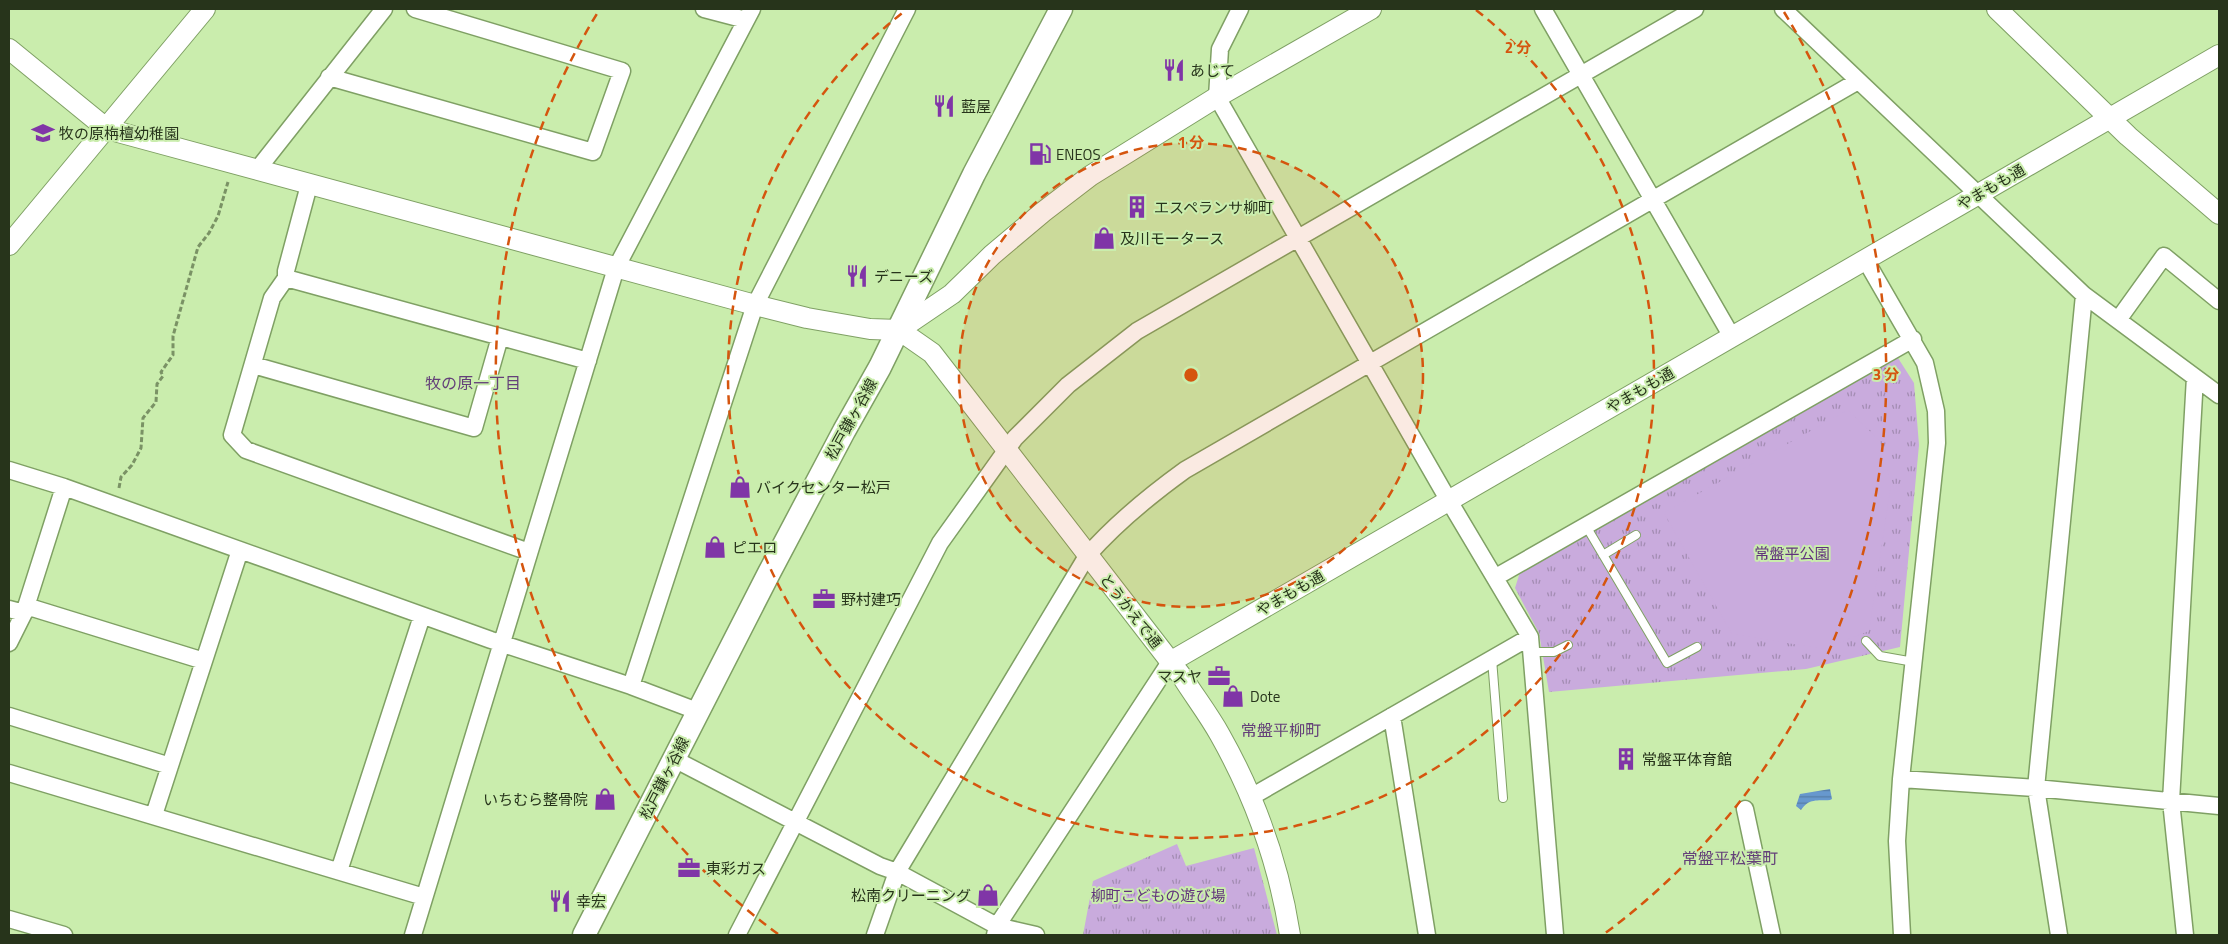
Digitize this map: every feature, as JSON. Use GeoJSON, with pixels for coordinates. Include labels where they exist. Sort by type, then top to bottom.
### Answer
{"type":"FeatureCollection","features":[{"type":"Feature","properties":{"kind":"main road","name":"松戸鎌ヶ谷線"},"geometry":{"type":"LineString","coordinates":[[584,935],[698,711],[898,330],[974,174],[1061,9]]}},
{"type":"Feature","properties":{"kind":"street"},"geometry":{"type":"LineString","coordinates":[[9,245],[205,9]]}},
{"type":"Feature","properties":{"kind":"street"},"geometry":{"type":"LineString","coordinates":[[257,170],[384,9]]}},
{"type":"Feature","properties":{"kind":"street"},"geometry":{"type":"LineString","coordinates":[[329,77],[593,152],[622,71],[415,9]]}},
{"type":"Feature","properties":{"kind":"street"},"geometry":{"type":"LineString","coordinates":[[413,935],[616,268],[749,14],[704,9]]}},
{"type":"Feature","properties":{"kind":"street"},"geometry":{"type":"LineString","coordinates":[[631,686],[755,305],[907,9]]}},
{"type":"Feature","properties":{"kind":"street"},"geometry":{"type":"LineString","coordinates":[[1240,9],[1220,49],[1217,97],[1369,363],[1496,577],[1531,644],[1555,935]]}},
{"type":"Feature","properties":{"kind":"street"},"geometry":{"type":"LineString","coordinates":[[9,49],[107,129],[755,305],[816,320],[870,329],[898,330],[952,294],[1007,243],[1090,176],[1217,97],[1371,9]]}},
{"type":"Feature","properties":{"kind":"street"},"geometry":{"type":"LineString","coordinates":[[1543,9],[1732,337]]}},
{"type":"Feature","properties":{"kind":"street"},"geometry":{"type":"LineString","coordinates":[[738,935],[940,543],[1007,448],[1068,385],[1137,331],[1695,9]]}},
{"type":"Feature","properties":{"kind":"street"},"geometry":{"type":"LineString","coordinates":[[1783,9],[1980,194],[1989,205],[2084,295],[2219,395]]}},
{"type":"Feature","properties":{"kind":"street"},"geometry":{"type":"LineString","coordinates":[[1997,9],[2111,119],[2219,214]]}},
{"type":"Feature","properties":{"kind":"street","name":"やまもも通"},"geometry":{"type":"LineString","coordinates":[[1170,662],[2219,55]]}},
{"type":"Feature","properties":{"kind":"street"},"geometry":{"type":"LineString","coordinates":[[875,935],[897,872],[1087,556],[1123,518],[1185,470],[1654,201],[1858,81]]}},
{"type":"Feature","properties":{"kind":"street"},"geometry":{"type":"LineString","coordinates":[[309,185],[286,271],[286,278],[272,298],[232,435],[246,450],[529,552]]}},
{"type":"Feature","properties":{"kind":"street"},"geometry":{"type":"LineString","coordinates":[[2118,320],[2164,256],[2219,302]]}},
{"type":"Feature","properties":{"kind":"street"},"geometry":{"type":"LineString","coordinates":[[1865,259],[1926,363],[1936,411],[1937,443],[1901,779],[1897,841],[1902,935]]}},
{"type":"Feature","properties":{"kind":"street"},"geometry":{"type":"LineString","coordinates":[[286,278],[588,361]]}},
{"type":"Feature","properties":{"kind":"street"},"geometry":{"type":"LineString","coordinates":[[2058,935],[2036,788],[2084,295]]}},
{"type":"Feature","properties":{"kind":"street","name":"とうかえで通"},"geometry":{"type":"LineString","coordinates":[[898,330],[932,353],[1170,662],[1219,733],[1251,797],[1283,892],[1290,935]]}},
{"type":"Feature","properties":{"kind":"street"},"geometry":{"type":"LineString","coordinates":[[253,365],[474,428],[500,337]]}},
{"type":"Feature","properties":{"kind":"street"},"geometry":{"type":"LineString","coordinates":[[1496,577],[1913,339]]}},
{"type":"Feature","properties":{"kind":"street"},"geometry":{"type":"LineString","coordinates":[[2185,935],[2171,801],[2195,377]]}},
{"type":"Feature","properties":{"kind":"street"},"geometry":{"type":"LineString","coordinates":[[9,470],[64,487],[422,616],[631,686],[698,711]]}},
{"type":"Feature","properties":{"kind":"street"},"geometry":{"type":"LineString","coordinates":[[9,643],[64,487]]}},
{"type":"Feature","properties":{"kind":"street"},"geometry":{"type":"LineString","coordinates":[[154,815],[240,550]]}},
{"type":"Feature","properties":{"kind":"street"},"geometry":{"type":"LineString","coordinates":[[20,609],[204,662]]}},
{"type":"Feature","properties":{"kind":"street"},"geometry":{"type":"LineString","coordinates":[[339,871],[422,616]]}},
{"type":"Feature","properties":{"kind":"street"},"geometry":{"type":"LineString","coordinates":[[1251,797],[1492,659],[1531,644]]}},
{"type":"Feature","properties":{"kind":"street"},"geometry":{"type":"LineString","coordinates":[[996,931],[1170,662]]}},
{"type":"Feature","properties":{"kind":"street"},"geometry":{"type":"LineString","coordinates":[[9,716],[170,766]]}},
{"type":"Feature","properties":{"kind":"street"},"geometry":{"type":"LineString","coordinates":[[1392,716],[1427,935]]}},
{"type":"Feature","properties":{"kind":"street"},"geometry":{"type":"LineString","coordinates":[[674,759],[880,866],[897,872],[996,931],[1036,935]]}},
{"type":"Feature","properties":{"kind":"street"},"geometry":{"type":"LineString","coordinates":[[9,772],[424,897]]}},
{"type":"Feature","properties":{"kind":"street"},"geometry":{"type":"LineString","coordinates":[[1901,779],[2036,788],[2219,806]]}},
{"type":"Feature","properties":{"kind":"street"},"geometry":{"type":"LineString","coordinates":[[1744,808],[1772,935]]}},
{"type":"Feature","properties":{"kind":"street"},"geometry":{"type":"LineString","coordinates":[[9,919],[64,935]]}},
{"type":"Feature","properties":{"kind":"lane"},"geometry":{"type":"LineString","coordinates":[[1586,526],[1667,664],[1698,647]]}},
{"type":"Feature","properties":{"kind":"lane"},"geometry":{"type":"LineString","coordinates":[[1604,555],[1636,535]]}},
{"type":"Feature","properties":{"kind":"lane"},"geometry":{"type":"LineString","coordinates":[[1866,642],[1880,656],[1914,662]]}},
{"type":"Feature","properties":{"kind":"lane"},"geometry":{"type":"LineString","coordinates":[[1531,644],[1554,652],[1568,645]]}},
{"type":"Feature","properties":{"kind":"lane"},"geometry":{"type":"LineString","coordinates":[[1492,659],[1503,798]]}},
{"type":"Feature","properties":{"kind":"path"},"geometry":{"type":"LineString","coordinates":[[118,494],[121,477],[132,465],[141,448],[143,418],[156,402],[157,384],[163,376],[160,372],[173,355],[173,336],[198,246],[209,233],[218,216],[230,174]]}},
{"type":"Feature","properties":{"kind":"green space","name":"常盤平公園"},"geometry":{"type":"Polygon","coordinates":[[[1898,358],[1914,383],[1919,445],[1900,647],[1806,669],[1549,692],[1539,633],[1515,588],[1520,572],[1898,358]]]}},
{"type":"Feature","properties":{"kind":"green space"},"geometry":{"type":"Polygon","coordinates":[[[1848,410],[1880,441],[1891,484],[1869,631],[1823,649],[1732,634],[1664,513],[1848,410]]]}},
{"type":"Feature","properties":{"kind":"green space","name":"柳町こどもの遊び場"},"geometry":{"type":"Polygon","coordinates":[[[1177,844],[1186,866],[1254,848],[1277,935],[1083,935],[1093,881],[1177,844]]]}},
{"type":"Feature","properties":{"kind":"water"},"geometry":{"type":"Polygon","coordinates":[[[1830,789],[1832,799],[1830,800],[1810,802],[1801,810],[1796,806],[1800,794],[1830,789]]]}},
{"type":"Feature","properties":{"kind":"place","name":"あじて"},"geometry":{"type":"Point","coordinates":[1174,70]}},
{"type":"Feature","properties":{"kind":"place","name":"藍屋"},"geometry":{"type":"Point","coordinates":[944,106]}},
{"type":"Feature","properties":{"kind":"place","name":"牧の原栴檀幼稚園"},"geometry":{"type":"Point","coordinates":[43,133]}},
{"type":"Feature","properties":{"kind":"place","name":"ENEOS"},"geometry":{"type":"Point","coordinates":[1040,154]}},
{"type":"Feature","properties":{"kind":"place","name":"エスペランサ柳町"},"geometry":{"type":"Point","coordinates":[1137,207]}},
{"type":"Feature","properties":{"kind":"place","name":"及川モータース"},"geometry":{"type":"Point","coordinates":[1104,238]}},
{"type":"Feature","properties":{"kind":"place","name":"デニーズ"},"geometry":{"type":"Point","coordinates":[857,276]}},
{"type":"Feature","properties":{"kind":"place","name":"バイクセンター松戸"},"geometry":{"type":"Point","coordinates":[740,487]}},
{"type":"Feature","properties":{"kind":"place","name":"ピエロ"},"geometry":{"type":"Point","coordinates":[715,547]}},
{"type":"Feature","properties":{"kind":"place","name":"野村建巧"},"geometry":{"type":"Point","coordinates":[824,599]}},
{"type":"Feature","properties":{"kind":"place","name":"マスヤ"},"geometry":{"type":"Point","coordinates":[1219,676]}},
{"type":"Feature","properties":{"kind":"place","name":"Dote"},"geometry":{"type":"Point","coordinates":[1233,696]}},
{"type":"Feature","properties":{"kind":"place","name":"常盤平体育館"},"geometry":{"type":"Point","coordinates":[1626,759]}},
{"type":"Feature","properties":{"kind":"place","name":"いちむら整骨院"},"geometry":{"type":"Point","coordinates":[605,799]}},
{"type":"Feature","properties":{"kind":"place","name":"東彩ガス"},"geometry":{"type":"Point","coordinates":[689,868]}},
{"type":"Feature","properties":{"kind":"place","name":"松南クリーニング"},"geometry":{"type":"Point","coordinates":[988,895]}},
{"type":"Feature","properties":{"kind":"place","name":"幸宏"},"geometry":{"type":"Point","coordinates":[560,901]}},
{"type":"Feature","properties":{"kind":"district","name":"牧の原一丁目"},"geometry":{"type":"Point","coordinates":[473,383]}},
{"type":"Feature","properties":{"kind":"district","name":"常盤平柳町"},"geometry":{"type":"Point","coordinates":[1281,730]}},
{"type":"Feature","properties":{"kind":"district","name":"常盤平松葉町"},"geometry":{"type":"Point","coordinates":[1730,858]}}]}
